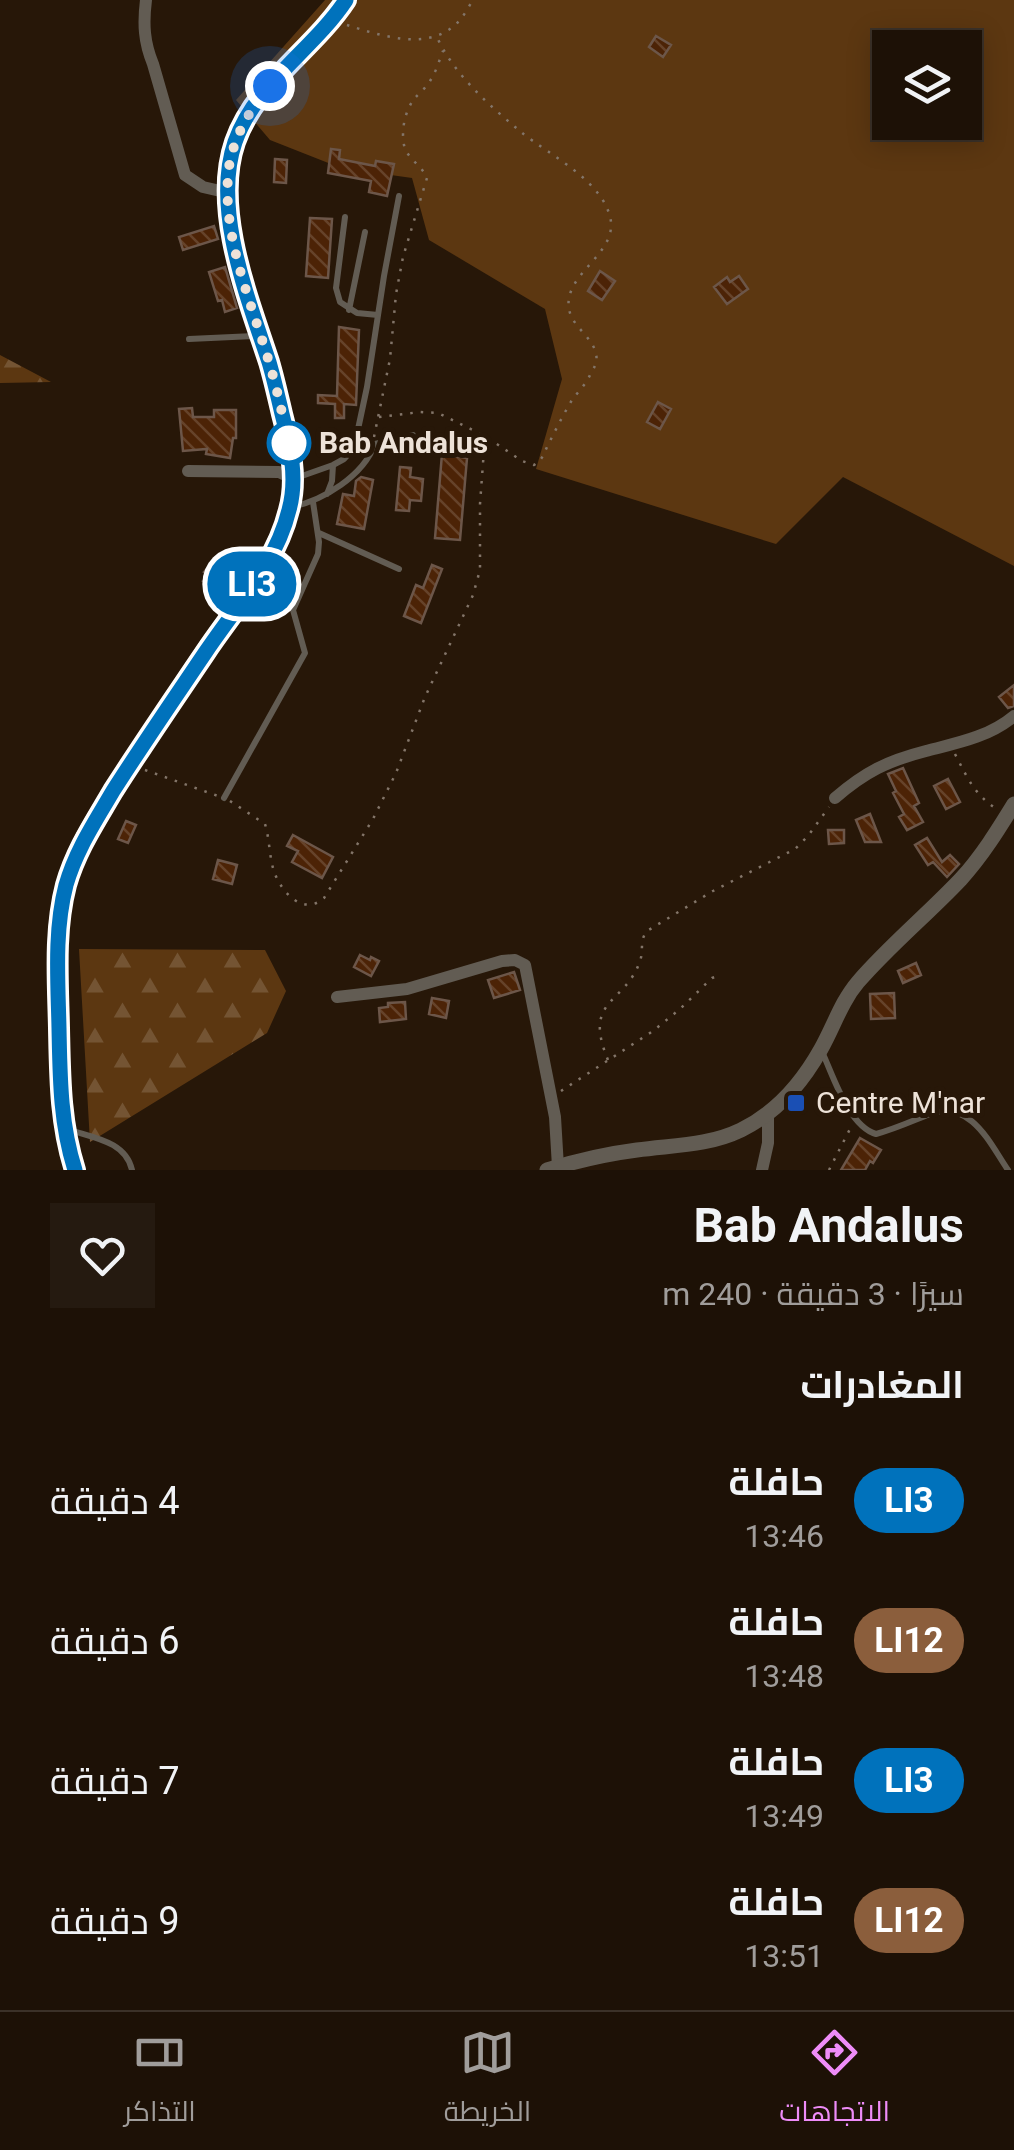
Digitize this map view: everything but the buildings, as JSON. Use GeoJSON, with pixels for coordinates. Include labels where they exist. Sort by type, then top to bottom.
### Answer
{"type":"FeatureCollection","features":[{"type":"Feature","properties":{"kind":"main road"},"geometry":{"type":"LineString","coordinates":[[75,1170],[64,1128],[60,1090],[58,950],[65,889],[74,861],[130,765],[272,554],[290,507],[291,451],[235,245],[228,193],[235,142],[270,86],[346,0]]}},
{"type":"Feature","properties":{"kind":"street"},"geometry":{"type":"LineString","coordinates":[[146,0],[146,48],[185,175],[202,187],[228,193]]}},
{"type":"Feature","properties":{"kind":"street"},"geometry":{"type":"LineString","coordinates":[[188,471],[279,472],[293,480]]}},
{"type":"Feature","properties":{"kind":"street"},"geometry":{"type":"LineString","coordinates":[[835,798],[862,775],[988,732],[1014,716]]}},
{"type":"Feature","properties":{"kind":"street"},"geometry":{"type":"LineString","coordinates":[[337,997],[407,989],[487,964],[515,960],[526,965],[556,1117],[552,1168],[622,1152],[704,1143],[736,1132],[782,1102],[821,1049],[855,986],[960,880],[1011,810]]}},
{"type":"Feature","properties":{"kind":"street"},"geometry":{"type":"LineString","coordinates":[[762,1170],[768,1114]]}},
{"type":"Feature","properties":{"kind":"lane"},"geometry":{"type":"LineString","coordinates":[[293,480],[333,466],[354,448],[400,196]]}},
{"type":"Feature","properties":{"kind":"lane"},"geometry":{"type":"LineString","coordinates":[[345,217],[336,288],[340,302],[349,310],[378,315]]}},
{"type":"Feature","properties":{"kind":"lane"},"geometry":{"type":"LineString","coordinates":[[349,310],[365,232]]}},
{"type":"Feature","properties":{"kind":"lane"},"geometry":{"type":"LineString","coordinates":[[189,339],[260,336]]}},
{"type":"Feature","properties":{"kind":"lane"},"geometry":{"type":"LineString","coordinates":[[290,507],[326,495],[367,462],[374,444],[413,435]]}},
{"type":"Feature","properties":{"kind":"lane"},"geometry":{"type":"LineString","coordinates":[[354,448],[370,455]]}},
{"type":"Feature","properties":{"kind":"lane"},"geometry":{"type":"LineString","coordinates":[[326,495],[333,466]]}},
{"type":"Feature","properties":{"kind":"lane"},"geometry":{"type":"LineString","coordinates":[[224,798],[305,653],[293,610],[318,554],[313,502]]}},
{"type":"Feature","properties":{"kind":"lane"},"geometry":{"type":"LineString","coordinates":[[318,532],[399,569]]}},
{"type":"Feature","properties":{"kind":"lane"},"geometry":{"type":"LineString","coordinates":[[821,1049],[855,1119],[864,1129],[876,1134],[937,1112],[960,1112],[978,1125],[1008,1170]]}},
{"type":"Feature","properties":{"kind":"lane"},"geometry":{"type":"LineString","coordinates":[[64,1128],[120,1148],[127,1154],[132,1170]]}},
{"type":"Feature","properties":{"kind":"path"},"geometry":{"type":"LineString","coordinates":[[331,21],[376,34],[428,38],[447,31],[473,0]]}},
{"type":"Feature","properties":{"kind":"path"},"geometry":{"type":"LineString","coordinates":[[379,417],[438,412],[522,461],[537,464],[597,360],[596,349],[571,316],[568,305],[574,286],[610,234],[611,220],[598,192],[484,98],[454,67],[436,36]]}},
{"type":"Feature","properties":{"kind":"path"},"geometry":{"type":"LineString","coordinates":[[374,444],[390,359],[402,257],[427,178],[424,169],[407,152],[403,126],[408,109],[429,84],[443,51]]}},
{"type":"Feature","properties":{"kind":"path"},"geometry":{"type":"LineString","coordinates":[[130,765],[224,798],[265,824],[274,872],[284,890],[297,903],[308,906],[324,898],[373,820],[396,774],[425,697],[472,595],[480,570],[485,436]]}},
{"type":"Feature","properties":{"kind":"path"},"geometry":{"type":"LineString","coordinates":[[951,746],[984,802],[1011,810]]}},
{"type":"Feature","properties":{"kind":"path"},"geometry":{"type":"LineString","coordinates":[[608,1060],[598,1032],[602,1014],[640,961],[642,938],[647,931],[794,848],[808,836],[835,798]]}},
{"type":"Feature","properties":{"kind":"path"},"geometry":{"type":"LineString","coordinates":[[551,1097],[653,1030],[712,978],[721,975]]}},
{"type":"Feature","properties":{"kind":"path"},"geometry":{"type":"LineString","coordinates":[[829,1170],[855,1119]]}},
{"type":"Feature","properties":{"kind":"green space"},"geometry":{"type":"Polygon","coordinates":[[[325,0],[1014,0],[1014,566],[843,477],[776,544],[536,469],[562,379],[545,309],[429,240],[412,178],[341,168],[270,140],[236,100],[325,0]]]}},
{"type":"Feature","properties":{"kind":"green space"},"geometry":{"type":"Polygon","coordinates":[[[0,355],[51,382],[0,383],[0,355]]]}},
{"type":"Feature","properties":{"kind":"green space"},"geometry":{"type":"Polygon","coordinates":[[[79,949],[265,950],[286,991],[267,1033],[90,1142],[79,949]]]}},
{"type":"Feature","properties":{"kind":"bus line","name":"LI3"},"geometry":{"type":"LineString","coordinates":[[75,1170],[64,1128],[60,1090],[58,996],[60,920],[74,861],[130,765],[272,554],[290,507],[291,451],[270,367],[249,305],[230,216],[228,193],[235,142],[257,101],[346,0]]}},
{"type":"Feature","properties":{"kind":"place","name":"Bab Andalus"},"geometry":{"type":"Point","coordinates":[289,443]}},
{"type":"Feature","properties":{"kind":"place","name":"Centre M'nar"},"geometry":{"type":"Point","coordinates":[796,1103]}},
{"type":"Feature","properties":{"kind":"route"},"geometry":{"type":"LineString","coordinates":[[270,86],[257,101],[235,142],[228,193],[249,305],[270,367],[291,451],[289,443]]}}]}
